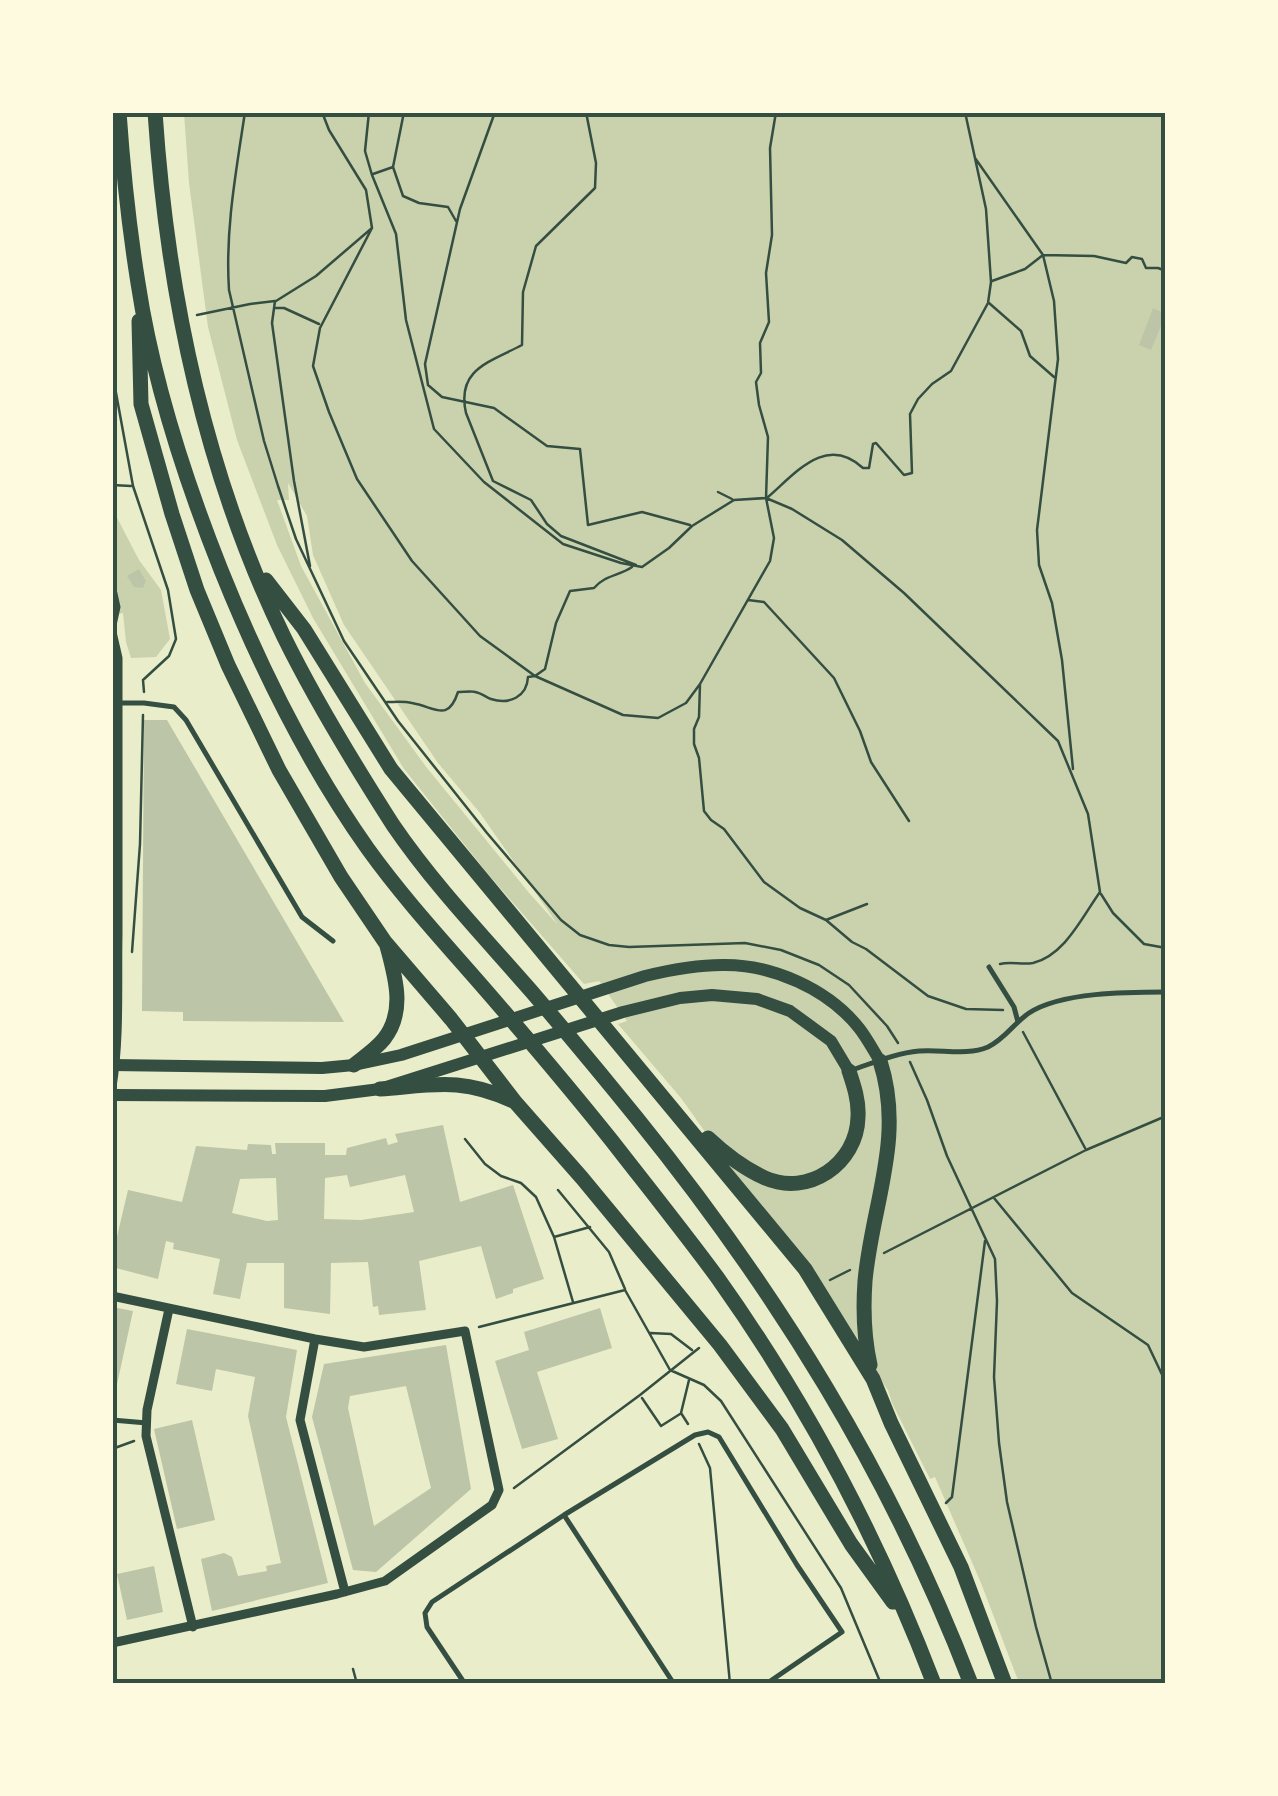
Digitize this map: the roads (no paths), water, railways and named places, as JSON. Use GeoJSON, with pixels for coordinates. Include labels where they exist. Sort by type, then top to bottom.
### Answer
{"type":"FeatureCollection","features":[{"type":"Feature","properties":{"kind":"highway"},"geometry":{"type":"LineString","coordinates":[[119,112],[138,287],[168,418],[195,505],[253,650],[303,745],[367,848],[612,1141],[717,1278],[834,1465],[873,1541],[934,1684]]}},
{"type":"Feature","properties":{"kind":"highway"},"geometry":{"type":"LineString","coordinates":[[155,112],[158,168],[174,280],[201,409],[226,494],[284,637],[333,729],[396,828],[453,903],[638,1120],[745,1258],[813,1362],[864,1450],[948,1624],[971,1684]]}},
{"type":"Feature","properties":{"kind":"highway"},"geometry":{"type":"LineString","coordinates":[[138,287],[140,404],[172,514],[197,590],[279,770],[341,877],[386,942],[471,1032],[480,1057],[516,1103],[720,1345],[782,1429],[851,1544],[914,1632]]}},
{"type":"Feature","properties":{"kind":"highway"},"geometry":{"type":"LineString","coordinates":[[251,562],[304,629],[391,769],[806,1270],[873,1379],[961,1568],[1005,1684]]}},
{"type":"Feature","properties":{"kind":"highway"},"geometry":{"type":"LineString","coordinates":[[354,1065],[383,1041],[397,1010],[395,976],[386,942]]}},
{"type":"Feature","properties":{"kind":"highway"},"geometry":{"type":"LineString","coordinates":[[873,1379],[866,1348],[865,1280],[890,1142],[891,1109],[880,1061]]}},
{"type":"Feature","properties":{"kind":"highway"},"geometry":{"type":"LineString","coordinates":[[668,1101],[723,1152],[764,1178],[785,1184],[808,1183],[827,1174],[853,1142],[858,1120],[857,1096],[849,1071]]}},
{"type":"Feature","properties":{"kind":"highway"},"geometry":{"type":"LineString","coordinates":[[380,1089],[454,1084],[490,1091],[516,1103]]}},
{"type":"Feature","properties":{"kind":"main road"},"geometry":{"type":"LineString","coordinates":[[114,1065],[354,1065],[401,1055],[645,976],[724,964],[785,976],[815,991],[840,1008],[861,1030],[880,1061]]}},
{"type":"Feature","properties":{"kind":"main road"},"geometry":{"type":"LineString","coordinates":[[112,1091],[326,1096],[380,1089],[623,1012],[680,998],[730,995],[757,999],[808,1022],[831,1041],[849,1071]]}},
{"type":"Feature","properties":{"kind":"street"},"geometry":{"type":"LineString","coordinates":[[112,1091],[118,703],[118,658],[113,632]]}},
{"type":"Feature","properties":{"kind":"street"},"geometry":{"type":"LineString","coordinates":[[112,1296],[364,1347],[465,1330],[498,1490],[492,1505],[384,1581],[112,1643]]}},
{"type":"Feature","properties":{"kind":"street"},"geometry":{"type":"LineString","coordinates":[[169,1308],[146,1410],[146,1436],[193,1627]]}},
{"type":"Feature","properties":{"kind":"street"},"geometry":{"type":"LineString","coordinates":[[315,1340],[300,1420],[345,1592]]}},
{"type":"Feature","properties":{"kind":"lane"},"geometry":{"type":"LineString","coordinates":[[112,580],[118,607],[113,632]]}},
{"type":"Feature","properties":{"kind":"lane"},"geometry":{"type":"LineString","coordinates":[[118,703],[174,707],[186,720],[302,918],[334,941]]}},
{"type":"Feature","properties":{"kind":"lane"},"geometry":{"type":"LineString","coordinates":[[990,967],[1014,1007],[1018,1022]]}},
{"type":"Feature","properties":{"kind":"lane"},"geometry":{"type":"LineString","coordinates":[[849,1071],[919,1051],[967,1052],[987,1048],[1033,1010],[1056,1002],[1107,992],[1166,992]]}},
{"type":"Feature","properties":{"kind":"lane"},"geometry":{"type":"LineString","coordinates":[[112,1420],[146,1423]]}},
{"type":"Feature","properties":{"kind":"lane"},"geometry":{"type":"LineString","coordinates":[[465,1684],[427,1627],[425,1612],[432,1602],[564,1514],[695,1435],[708,1432],[719,1437],[842,1632],[766,1684]]}},
{"type":"Feature","properties":{"kind":"lane"},"geometry":{"type":"LineString","coordinates":[[564,1514],[674,1684]]}}]}
